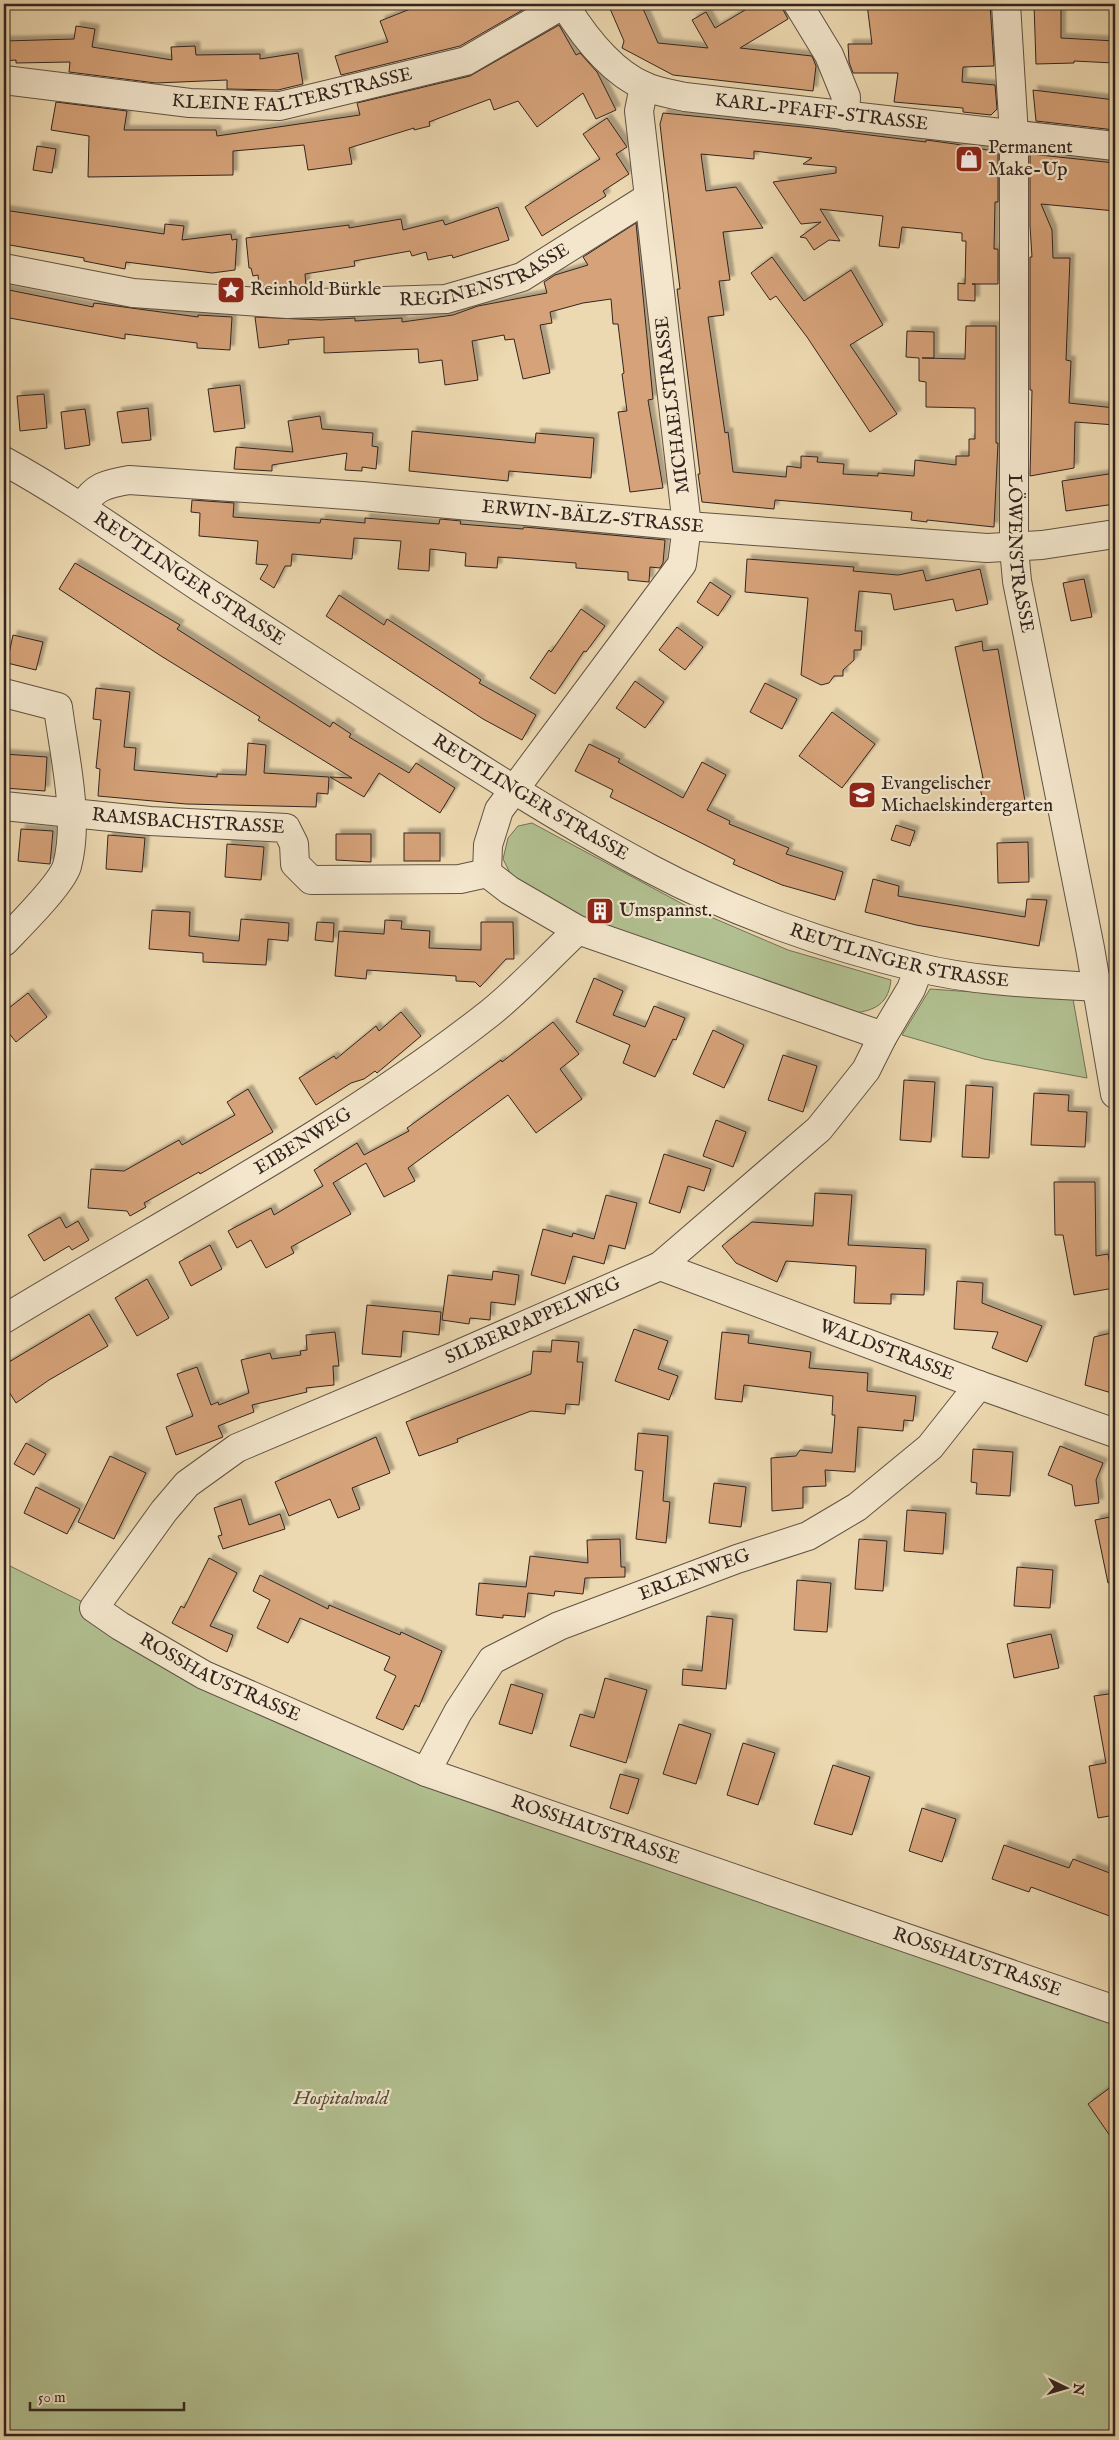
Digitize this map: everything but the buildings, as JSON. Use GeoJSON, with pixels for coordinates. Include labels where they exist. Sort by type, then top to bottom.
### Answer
{"type":"FeatureCollection","features":[{"type":"Feature","properties":{"kind":"street","name":"KARL-PFAFF-STRASSE"},"geometry":{"type":"LineString","coordinates":[[564,4],[583,32],[604,56],[644,86],[685,97],[1115,146]]}},
{"type":"Feature","properties":{"kind":"street","name":"KLEINE FALTERSTRASSE"},"geometry":{"type":"LineString","coordinates":[[4,80],[190,103],[280,106],[466,61],[564,4]]}},
{"type":"Feature","properties":{"kind":"street"},"geometry":{"type":"LineString","coordinates":[[798,4],[829,55],[846,97],[845,116]]}},
{"type":"Feature","properties":{"kind":"street","name":"LÖWENSTRASSE"},"geometry":{"type":"LineString","coordinates":[[1006,4],[1014,135],[1014,548],[1017,581],[1106,988],[1115,1094]]}},
{"type":"Feature","properties":{"kind":"street","name":"MICHAELSTRASSE"},"geometry":{"type":"LineString","coordinates":[[513,790],[682,564],[687,526],[639,111],[644,86]]}},
{"type":"Feature","properties":{"kind":"street","name":"REGINENSTRASSE"},"geometry":{"type":"LineString","coordinates":[[4,268],[133,293],[287,304],[446,299],[522,277],[649,197]]}},
{"type":"Feature","properties":{"kind":"street","name":"REUTLINGER STRASSE"},"geometry":{"type":"LineString","coordinates":[[4,462],[82,507],[202,589],[513,790],[652,870],[689,888],[785,928],[849,949],[919,968],[990,980],[1106,988]]}},
{"type":"Feature","properties":{"kind":"street","name":"ERWIN-BÄLZ-STRASSE"},"geometry":{"type":"LineString","coordinates":[[82,507],[90,494],[105,485],[129,480],[362,496],[687,526],[987,548],[1014,548],[1115,534]]}},
{"type":"Feature","properties":{"kind":"street"},"geometry":{"type":"LineString","coordinates":[[4,693],[58,706],[73,814],[67,867],[43,901],[4,942]]}},
{"type":"Feature","properties":{"kind":"street"},"geometry":{"type":"LineString","coordinates":[[513,790],[495,817],[488,845],[487,873],[509,890],[578,930],[883,1036]]}},
{"type":"Feature","properties":{"kind":"street","name":"RAMSBACHSTRASSE"},"geometry":{"type":"LineString","coordinates":[[4,806],[73,814],[286,828],[294,844],[294,864],[311,880],[460,879],[487,873]]}},
{"type":"Feature","properties":{"kind":"street","name":"EIBENWEG"},"geometry":{"type":"LineString","coordinates":[[4,1319],[116,1251],[231,1186],[385,1088],[491,1012],[578,930]]}},
{"type":"Feature","properties":{"kind":"street","name":"SILBERPAPPELWEG"},"geometry":{"type":"LineString","coordinates":[[94,1608],[164,1511],[187,1484],[237,1448],[450,1358],[660,1266],[819,1129],[866,1070],[883,1036],[911,989],[919,968]]}},
{"type":"Feature","properties":{"kind":"street","name":"WALDSTRASSE"},"geometry":{"type":"LineString","coordinates":[[660,1266],[979,1385],[1115,1433]]}},
{"type":"Feature","properties":{"kind":"street","name":"ERLENWEG"},"geometry":{"type":"LineString","coordinates":[[426,1772],[458,1712],[492,1660],[577,1619],[737,1558],[808,1536],[857,1507],[930,1447],[979,1385]]}},
{"type":"Feature","properties":{"kind":"street","name":"ROSSHAUSTRASSE"},"geometry":{"type":"LineString","coordinates":[[94,1608],[120,1626],[204,1675],[426,1772],[1115,2010]]}},
{"type":"Feature","properties":{"kind":"green space"},"geometry":{"type":"Polygon","coordinates":[[[532,823],[692,909],[788,950],[891,980],[886,997],[882,1003],[870,1010],[844,1014],[598,926],[512,877],[503,859],[508,838],[518,826],[532,823]]]}},
{"type":"Feature","properties":{"kind":"green space"},"geometry":{"type":"Polygon","coordinates":[[[930,989],[1073,999],[1087,1078],[984,1059],[902,1035],[930,989]]]}},
{"type":"Feature","properties":{"kind":"green space","name":"Hospitalwald"},"geometry":{"type":"Polygon","coordinates":[[[4,1563],[426,1772],[1115,2004],[1115,2436],[4,2436],[4,1563]]]}},
{"type":"Feature","properties":{"kind":"place","name":"Permanent Make-Up"},"geometry":{"type":"Point","coordinates":[969,159]}},
{"type":"Feature","properties":{"kind":"place","name":"Reinhold Bürkle"},"geometry":{"type":"Point","coordinates":[231,290]}},
{"type":"Feature","properties":{"kind":"place","name":"Evangelischer Michaelskindergarten"},"geometry":{"type":"Point","coordinates":[862,795]}},
{"type":"Feature","properties":{"kind":"place","name":"Umspannst."},"geometry":{"type":"Point","coordinates":[600,911]}}]}
